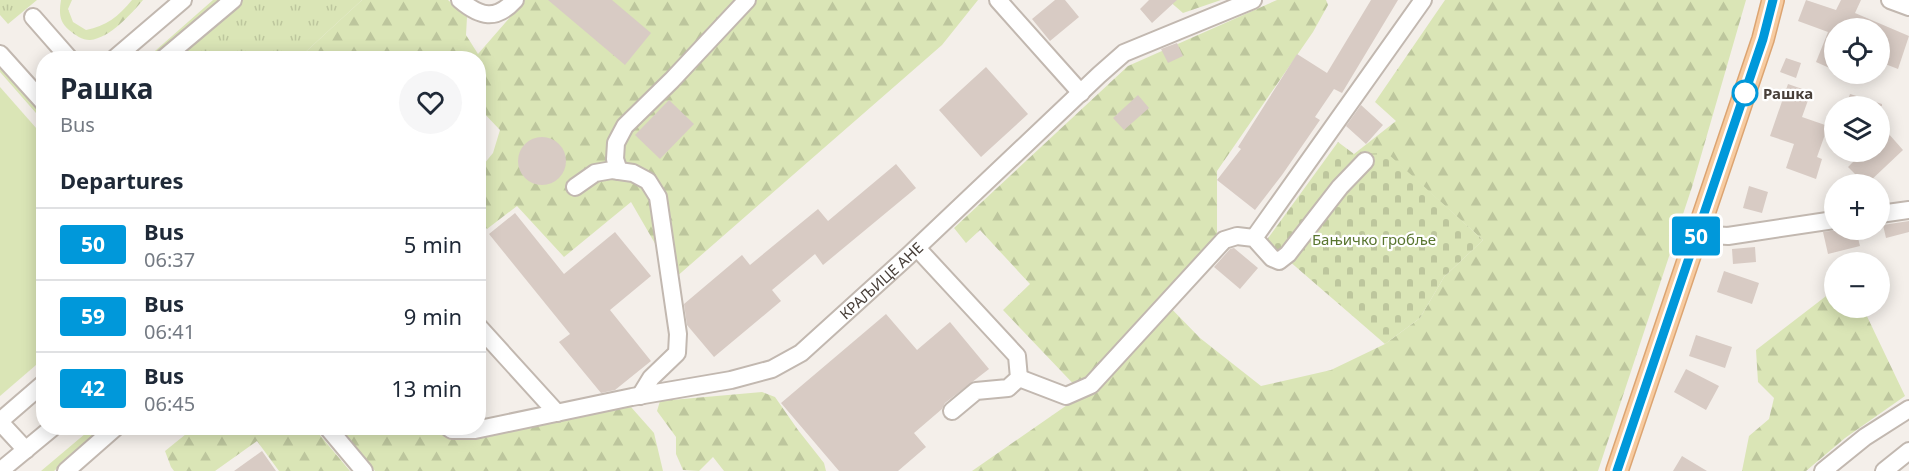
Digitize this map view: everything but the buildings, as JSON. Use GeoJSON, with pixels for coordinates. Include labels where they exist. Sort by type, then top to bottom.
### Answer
{"type":"FeatureCollection","features":[{"type":"Feature","properties":{"kind":"main road"},"geometry":{"type":"LineString","coordinates":[[1617,471],[1763,39],[1773,0]]}},
{"type":"Feature","properties":{"kind":"street"},"geometry":{"type":"LineString","coordinates":[[123,51],[183,0]]}},
{"type":"Feature","properties":{"kind":"street"},"geometry":{"type":"LineString","coordinates":[[172,51],[233,0]]}},
{"type":"Feature","properties":{"kind":"street"},"geometry":{"type":"LineString","coordinates":[[460,0],[474,12],[481,14],[498,13],[508,8],[515,0]]}},
{"type":"Feature","properties":{"kind":"street"},"geometry":{"type":"LineString","coordinates":[[619,171],[615,159],[616,143],[626,126],[747,0]]}},
{"type":"Feature","properties":{"kind":"street"},"geometry":{"type":"LineString","coordinates":[[998,0],[1080,93]]}},
{"type":"Feature","properties":{"kind":"street","name":"КРАЉИЦЕ АНЕ"},"geometry":{"type":"LineString","coordinates":[[486,428],[731,380],[772,369],[801,353],[1124,53],[1253,0]]}},
{"type":"Feature","properties":{"kind":"street"},"geometry":{"type":"LineString","coordinates":[[1254,238],[1423,0]]}},
{"type":"Feature","properties":{"kind":"street"},"geometry":{"type":"LineString","coordinates":[[1890,0],[1909,7]]}},
{"type":"Feature","properties":{"kind":"street"},"geometry":{"type":"LineString","coordinates":[[33,17],[63,51]]}},
{"type":"Feature","properties":{"kind":"street"},"geometry":{"type":"LineString","coordinates":[[0,54],[36,94]]}},
{"type":"Feature","properties":{"kind":"street"},"geometry":{"type":"LineString","coordinates":[[1019,378],[1066,396],[1091,384],[1224,240],[1237,236],[1254,238],[1272,258],[1280,261],[1288,254],[1340,187],[1365,161]]}},
{"type":"Feature","properties":{"kind":"street"},"geometry":{"type":"LineString","coordinates":[[575,187],[595,173],[612,170],[633,173],[648,182],[658,197],[678,334],[677,352],[651,378],[640,396]]}},
{"type":"Feature","properties":{"kind":"street"},"geometry":{"type":"LineString","coordinates":[[1890,213],[1909,210]]}},
{"type":"Feature","properties":{"kind":"street"},"geometry":{"type":"LineString","coordinates":[[1697,231],[1728,236],[1824,222]]}},
{"type":"Feature","properties":{"kind":"street"},"geometry":{"type":"LineString","coordinates":[[916,248],[1017,356],[1019,378]]}},
{"type":"Feature","properties":{"kind":"street"},"geometry":{"type":"LineString","coordinates":[[486,335],[556,413]]}},
{"type":"Feature","properties":{"kind":"street"},"geometry":{"type":"LineString","coordinates":[[952,411],[976,391],[1008,388],[1019,378]]}},
{"type":"Feature","properties":{"kind":"street"},"geometry":{"type":"LineString","coordinates":[[26,450],[0,422],[36,390]]}},
{"type":"Feature","properties":{"kind":"street"},"geometry":{"type":"LineString","coordinates":[[1823,471],[1865,437],[1909,409]]}},
{"type":"Feature","properties":{"kind":"street"},"geometry":{"type":"LineString","coordinates":[[486,423],[490,427]]}},
{"type":"Feature","properties":{"kind":"street"},"geometry":{"type":"LineString","coordinates":[[0,471],[44,435]]}},
{"type":"Feature","properties":{"kind":"street"},"geometry":{"type":"LineString","coordinates":[[66,471],[108,435]]}},
{"type":"Feature","properties":{"kind":"street"},"geometry":{"type":"LineString","coordinates":[[334,435],[364,471]]}},
{"type":"Feature","properties":{"kind":"street"},"geometry":{"type":"LineString","coordinates":[[1884,471],[1909,451]]}},
{"type":"Feature","properties":{"kind":"green space"},"geometry":{"type":"Polygon","coordinates":[[[0,0],[37,0],[8,24],[0,15],[0,0]]]}},
{"type":"Feature","properties":{"kind":"green space"},"geometry":{"type":"Polygon","coordinates":[[[61,0],[72,0],[68,9],[73,22],[86,30],[111,20],[132,0],[143,0],[112,30],[90,40],[76,35],[63,24],[60,13],[61,0]]]}},
{"type":"Feature","properties":{"kind":"green space"},"geometry":{"type":"Polygon","coordinates":[[[213,0],[362,0],[307,51],[155,51],[213,0]]]}},
{"type":"Feature","properties":{"kind":"green space"},"geometry":{"type":"Polygon","coordinates":[[[362,0],[448,0],[467,17],[466,35],[476,51],[307,51],[362,0]]]}},
{"type":"Feature","properties":{"kind":"green space"},"geometry":{"type":"Polygon","coordinates":[[[525,0],[978,0],[942,45],[675,278],[631,202],[564,257],[517,206],[487,229],[486,162],[493,153],[500,130],[486,115],[486,51],[481,51],[525,0]]]}},
{"type":"Feature","properties":{"kind":"green space"},"geometry":{"type":"Polygon","coordinates":[[[1168,0],[1221,0],[1183,13],[1168,0]]]}},
{"type":"Feature","properties":{"kind":"green space"},"geometry":{"type":"Polygon","coordinates":[[[1277,0],[1326,0],[1328,5],[1313,32],[1217,171],[1217,238],[1160,297],[1200,338],[1261,386],[1331,370],[1385,344],[1420,318],[1444,277],[1483,240],[1387,154],[1354,154],[1396,121],[1375,102],[1445,0],[1746,0],[1692,187],[1598,471],[972,471],[1083,394],[1003,310],[1030,284],[980,230],[966,243],[954,228],[1128,66],[1277,0]]]}},
{"type":"Feature","properties":{"kind":"green space"},"geometry":{"type":"Polygon","coordinates":[[[0,63],[36,104],[36,113],[0,72],[0,63]]]}},
{"type":"Feature","properties":{"kind":"green space"},"geometry":{"type":"Polygon","coordinates":[[[0,87],[36,128],[36,365],[0,396],[0,87]]]}},
{"type":"Feature","properties":{"kind":"green space","name":"Бањичко гробље"},"geometry":{"type":"Polygon","coordinates":[[[1338,142],[1354,154],[1387,153],[1483,240],[1444,277],[1420,318],[1385,344],[1266,241],[1338,142]]]}},
{"type":"Feature","properties":{"kind":"green space"},"geometry":{"type":"Polygon","coordinates":[[[1824,298],[1824,318],[1868,318],[1905,396],[1845,438],[1806,471],[1742,471],[1749,436],[1769,419],[1774,398],[1758,382],[1756,350],[1824,298]]]}},
{"type":"Feature","properties":{"kind":"green space"},"geometry":{"type":"Polygon","coordinates":[[[762,392],[775,397],[824,463],[826,471],[724,471],[713,457],[699,471],[683,470],[676,454],[676,437],[657,411],[660,401],[762,392]]]}},
{"type":"Feature","properties":{"kind":"green space"},"geometry":{"type":"Polygon","coordinates":[[[631,407],[654,433],[663,471],[375,471],[344,435],[446,435],[453,440],[631,407]]]}},
{"type":"Feature","properties":{"kind":"green space"},"geometry":{"type":"Polygon","coordinates":[[[84,435],[96,435],[54,471],[41,471],[84,435]]]}},
{"type":"Feature","properties":{"kind":"green space"},"geometry":{"type":"Polygon","coordinates":[[[185,435],[320,435],[350,471],[279,471],[257,441],[215,471],[174,471],[165,451],[185,435]]]}},
{"type":"Feature","properties":{"kind":"bus line","name":"50"},"geometry":{"type":"LineString","coordinates":[[1617,471],[1763,39],[1773,0]]}},
{"type":"Feature","properties":{"kind":"place","name":"Рашка"},"geometry":{"type":"Point","coordinates":[1745,93]}}]}
